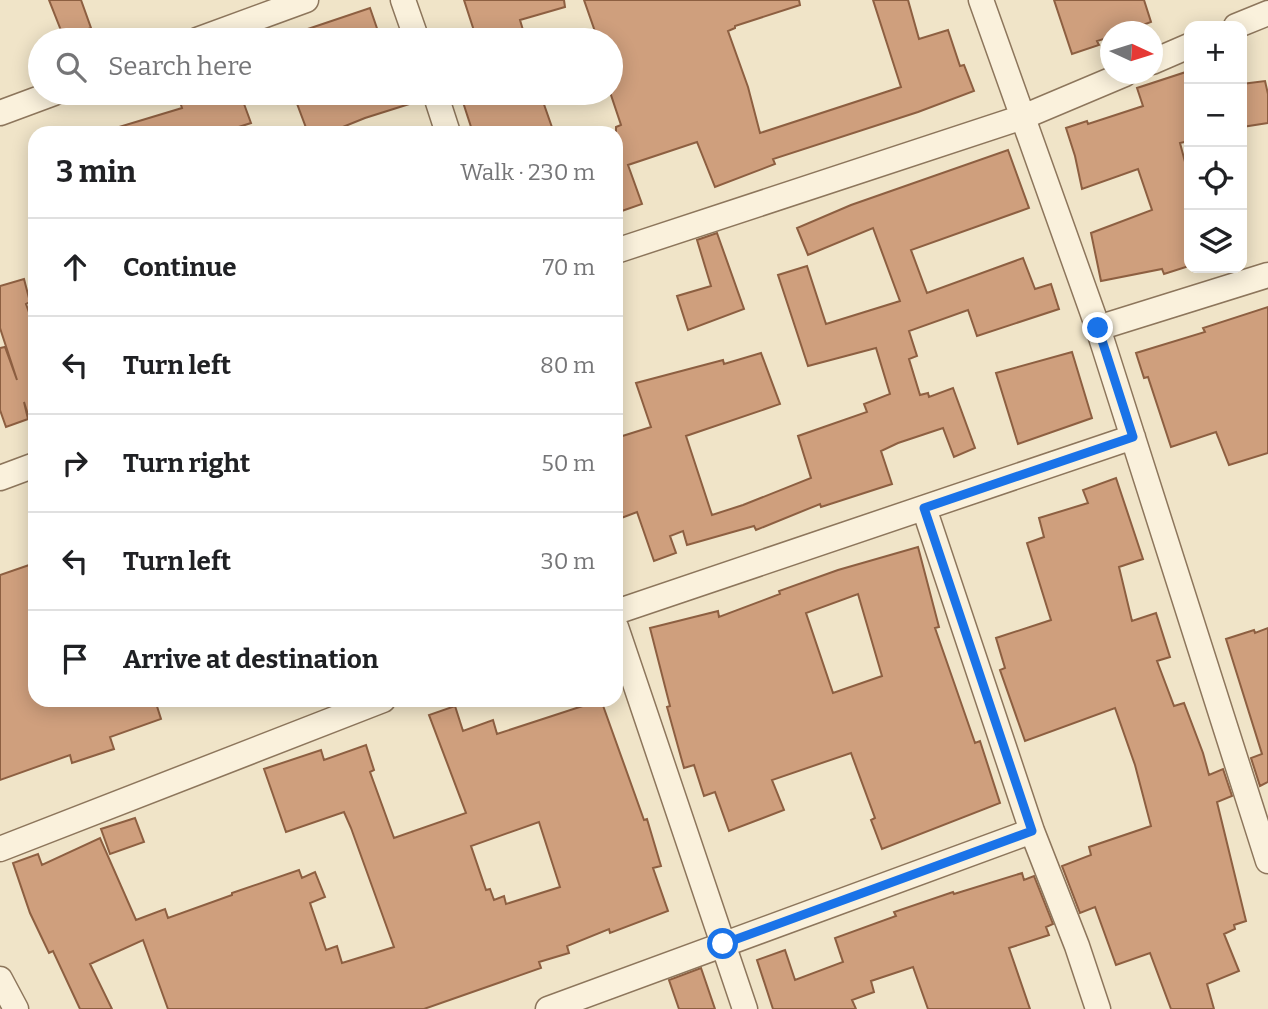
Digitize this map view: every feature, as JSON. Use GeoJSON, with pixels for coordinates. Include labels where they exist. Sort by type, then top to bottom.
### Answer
{"type":"FeatureCollection","features":[{"type":"Feature","properties":{"kind":"street"},"geometry":{"type":"LineString","coordinates":[[230,28],[306,0]]}},
{"type":"Feature","properties":{"kind":"street"},"geometry":{"type":"LineString","coordinates":[[403,0],[413,28]]}},
{"type":"Feature","properties":{"kind":"street"},"geometry":{"type":"LineString","coordinates":[[981,0],[1098,328],[1268,861]]}},
{"type":"Feature","properties":{"kind":"street"},"geometry":{"type":"LineString","coordinates":[[1247,22],[1268,13]]}},
{"type":"Feature","properties":{"kind":"street"},"geometry":{"type":"LineString","coordinates":[[1163,58],[1184,48]]}},
{"type":"Feature","properties":{"kind":"street"},"geometry":{"type":"LineString","coordinates":[[623,249],[1023,117],[1101,84]]}},
{"type":"Feature","properties":{"kind":"street"},"geometry":{"type":"LineString","coordinates":[[0,113],[28,103]]}},
{"type":"Feature","properties":{"kind":"street"},"geometry":{"type":"LineString","coordinates":[[439,105],[447,126]]}},
{"type":"Feature","properties":{"kind":"street"},"geometry":{"type":"LineString","coordinates":[[1098,328],[1268,275]]}},
{"type":"Feature","properties":{"kind":"street"},"geometry":{"type":"LineString","coordinates":[[623,610],[1133,437]]}},
{"type":"Feature","properties":{"kind":"street"},"geometry":{"type":"LineString","coordinates":[[0,478],[28,468]]}},
{"type":"Feature","properties":{"kind":"street"},"geometry":{"type":"LineString","coordinates":[[924,508],[1032,831],[1098,1009]]}},
{"type":"Feature","properties":{"kind":"street"},"geometry":{"type":"LineString","coordinates":[[623,648],[745,1009]]}},
{"type":"Feature","properties":{"kind":"street"},"geometry":{"type":"LineString","coordinates":[[0,849],[365,707]]}},
{"type":"Feature","properties":{"kind":"street"},"geometry":{"type":"LineString","coordinates":[[548,1009],[1032,831]]}},
{"type":"Feature","properties":{"kind":"street"},"geometry":{"type":"LineString","coordinates":[[0,979],[16,1009]]}},
{"type":"Feature","properties":{"kind":"building"},"geometry":{"type":"Polygon","coordinates":[[[49,0],[81,0],[91,28],[60,28],[49,0]]]}},
{"type":"Feature","properties":{"kind":"building"},"geometry":{"type":"Polygon","coordinates":[[[464,0],[564,0],[565,7],[520,20],[522,28],[473,28],[464,0]]]}},
{"type":"Feature","properties":{"kind":"building"},"geometry":{"type":"Polygon","coordinates":[[[584,0],[799,0],[800,5],[735,26],[728,31],[748,87],[760,133],[901,87],[873,0],[908,0],[919,39],[948,30],[960,66],[964,65],[974,91],[773,159],[775,164],[715,187],[697,142],[628,165],[642,204],[623,211],[623,126],[618,126],[621,125],[614,105],[623,105],[623,28],[594,28],[584,0]]]}},
{"type":"Feature","properties":{"kind":"building"},"geometry":{"type":"Polygon","coordinates":[[[1054,0],[1144,0],[1151,21],[1100,21],[1100,40],[1097,41],[1099,45],[1072,54],[1054,0]]]}},
{"type":"Feature","properties":{"kind":"building"},"geometry":{"type":"Polygon","coordinates":[[[370,8],[377,28],[311,28],[370,8]]]}},
{"type":"Feature","properties":{"kind":"building"},"geometry":{"type":"Polygon","coordinates":[[[1184,73],[1184,142],[1180,143],[1184,158],[1184,268],[1164,274],[1162,269],[1101,281],[1091,233],[1152,210],[1138,169],[1082,189],[1066,128],[1087,121],[1088,124],[1143,106],[1137,88],[1163,84],[1163,80],[1184,73]]]}},
{"type":"Feature","properties":{"kind":"building"},"geometry":{"type":"Polygon","coordinates":[[[1265,81],[1268,123],[1247,126],[1247,83],[1265,81]]]}},
{"type":"Feature","properties":{"kind":"building"},"geometry":{"type":"Polygon","coordinates":[[[181,105],[244,105],[251,123],[242,126],[122,126],[182,108],[181,105]]]}},
{"type":"Feature","properties":{"kind":"building"},"geometry":{"type":"Polygon","coordinates":[[[298,105],[406,105],[345,126],[305,126],[298,105]]]}},
{"type":"Feature","properties":{"kind":"building"},"geometry":{"type":"Polygon","coordinates":[[[464,105],[544,105],[552,126],[471,126],[464,105]]]}},
{"type":"Feature","properties":{"kind":"building"},"geometry":{"type":"Polygon","coordinates":[[[1008,150],[1029,208],[911,250],[927,293],[1023,258],[1035,289],[1051,284],[1059,309],[977,336],[968,310],[909,331],[917,356],[909,359],[920,395],[928,393],[929,397],[953,388],[975,448],[954,457],[943,428],[898,443],[881,451],[892,484],[821,507],[820,504],[756,530],[754,526],[687,545],[683,531],[670,536],[676,553],[654,561],[637,512],[623,517],[623,436],[651,427],[636,383],[761,353],[780,404],[686,436],[712,515],[811,478],[798,436],[867,412],[864,404],[890,394],[876,348],[808,366],[778,275],[807,266],[826,324],[900,301],[873,228],[808,255],[797,228],[851,205],[1008,150]]]}},
{"type":"Feature","properties":{"kind":"building"},"geometry":{"type":"Polygon","coordinates":[[[717,233],[744,309],[688,330],[677,296],[711,286],[697,240],[717,233]]]}},
{"type":"Feature","properties":{"kind":"building"},"geometry":{"type":"Polygon","coordinates":[[[24,279],[28,294],[28,415],[24,402],[28,419],[6,427],[0,410],[0,348],[5,347],[17,380],[0,328],[0,286],[24,279]]]}},
{"type":"Feature","properties":{"kind":"building"},"geometry":{"type":"Polygon","coordinates":[[[1268,307],[1268,453],[1229,465],[1216,432],[1171,447],[1148,377],[1144,378],[1136,353],[1205,332],[1203,328],[1268,307]]]}},
{"type":"Feature","properties":{"kind":"building"},"geometry":{"type":"Polygon","coordinates":[[[1072,352],[1092,418],[1018,444],[996,373],[1072,352]]]}},
{"type":"Feature","properties":{"kind":"building"},"geometry":{"type":"Polygon","coordinates":[[[1116,478],[1143,559],[1119,567],[1132,621],[1156,613],[1170,657],[1157,661],[1174,706],[1184,703],[1209,775],[1223,769],[1232,796],[1217,802],[1246,921],[1234,925],[1235,929],[1224,934],[1239,971],[1207,984],[1214,1009],[1171,1009],[1150,953],[1116,965],[1095,907],[1080,913],[1062,866],[1091,855],[1089,847],[1151,826],[1135,765],[1115,708],[1025,741],[1000,670],[1005,668],[996,638],[1051,620],[1027,543],[1044,537],[1039,518],[1088,503],[1083,490],[1116,478]]]}},
{"type":"Feature","properties":{"kind":"building"},"geometry":{"type":"Polygon","coordinates":[[[918,547],[939,627],[935,628],[975,743],[980,741],[1000,803],[882,849],[871,820],[875,818],[851,753],[772,780],[784,810],[729,831],[715,792],[704,796],[694,765],[684,768],[667,707],[670,706],[650,628],[718,611],[719,617],[780,594],[779,591],[838,570],[918,547]],[[858,594],[806,613],[833,693],[882,676],[858,594]]]}},
{"type":"Feature","properties":{"kind":"building"},"geometry":{"type":"Polygon","coordinates":[[[28,565],[28,707],[157,707],[161,719],[110,737],[114,749],[72,763],[70,755],[0,780],[0,575],[28,565]]]}},
{"type":"Feature","properties":{"kind":"building"},"geometry":{"type":"Polygon","coordinates":[[[1268,628],[1268,782],[1260,786],[1251,758],[1262,754],[1226,639],[1268,628]]]}},
{"type":"Feature","properties":{"kind":"building"},"geometry":{"type":"Polygon","coordinates":[[[455,707],[463,731],[493,720],[497,734],[580,707],[604,707],[644,820],[647,819],[661,866],[653,868],[668,911],[610,933],[609,929],[567,946],[569,953],[539,962],[541,968],[424,1009],[168,1009],[143,940],[90,964],[112,1009],[80,1009],[53,951],[49,953],[30,913],[13,863],[38,854],[42,865],[100,838],[136,920],[165,909],[168,918],[299,870],[302,878],[315,872],[325,897],[310,903],[326,950],[337,946],[342,963],[394,947],[351,828],[344,812],[286,832],[264,769],[321,750],[324,760],[366,745],[374,770],[370,772],[394,838],[466,813],[429,715],[455,707]],[[539,822],[471,846],[486,890],[490,889],[494,900],[504,896],[506,904],[560,887],[539,822]]]}},
{"type":"Feature","properties":{"kind":"building"},"geometry":{"type":"Polygon","coordinates":[[[135,818],[144,842],[110,854],[101,829],[135,818]]]}},
{"type":"Feature","properties":{"kind":"building"},"geometry":{"type":"Polygon","coordinates":[[[1022,873],[1024,880],[1034,876],[1053,924],[1046,927],[1049,935],[1009,948],[1030,1009],[928,1009],[913,967],[871,981],[874,992],[852,1000],[856,1009],[773,1009],[757,960],[785,950],[795,980],[843,962],[835,938],[896,916],[894,912],[1022,873]]]}},
{"type":"Feature","properties":{"kind":"building"},"geometry":{"type":"Polygon","coordinates":[[[701,968],[715,1009],[679,1009],[669,980],[701,968]]]}},
{"type":"Feature","properties":{"kind":"route"},"geometry":{"type":"LineString","coordinates":[[723,944],[1032,831],[924,508],[1133,437],[1098,328]]}}]}
